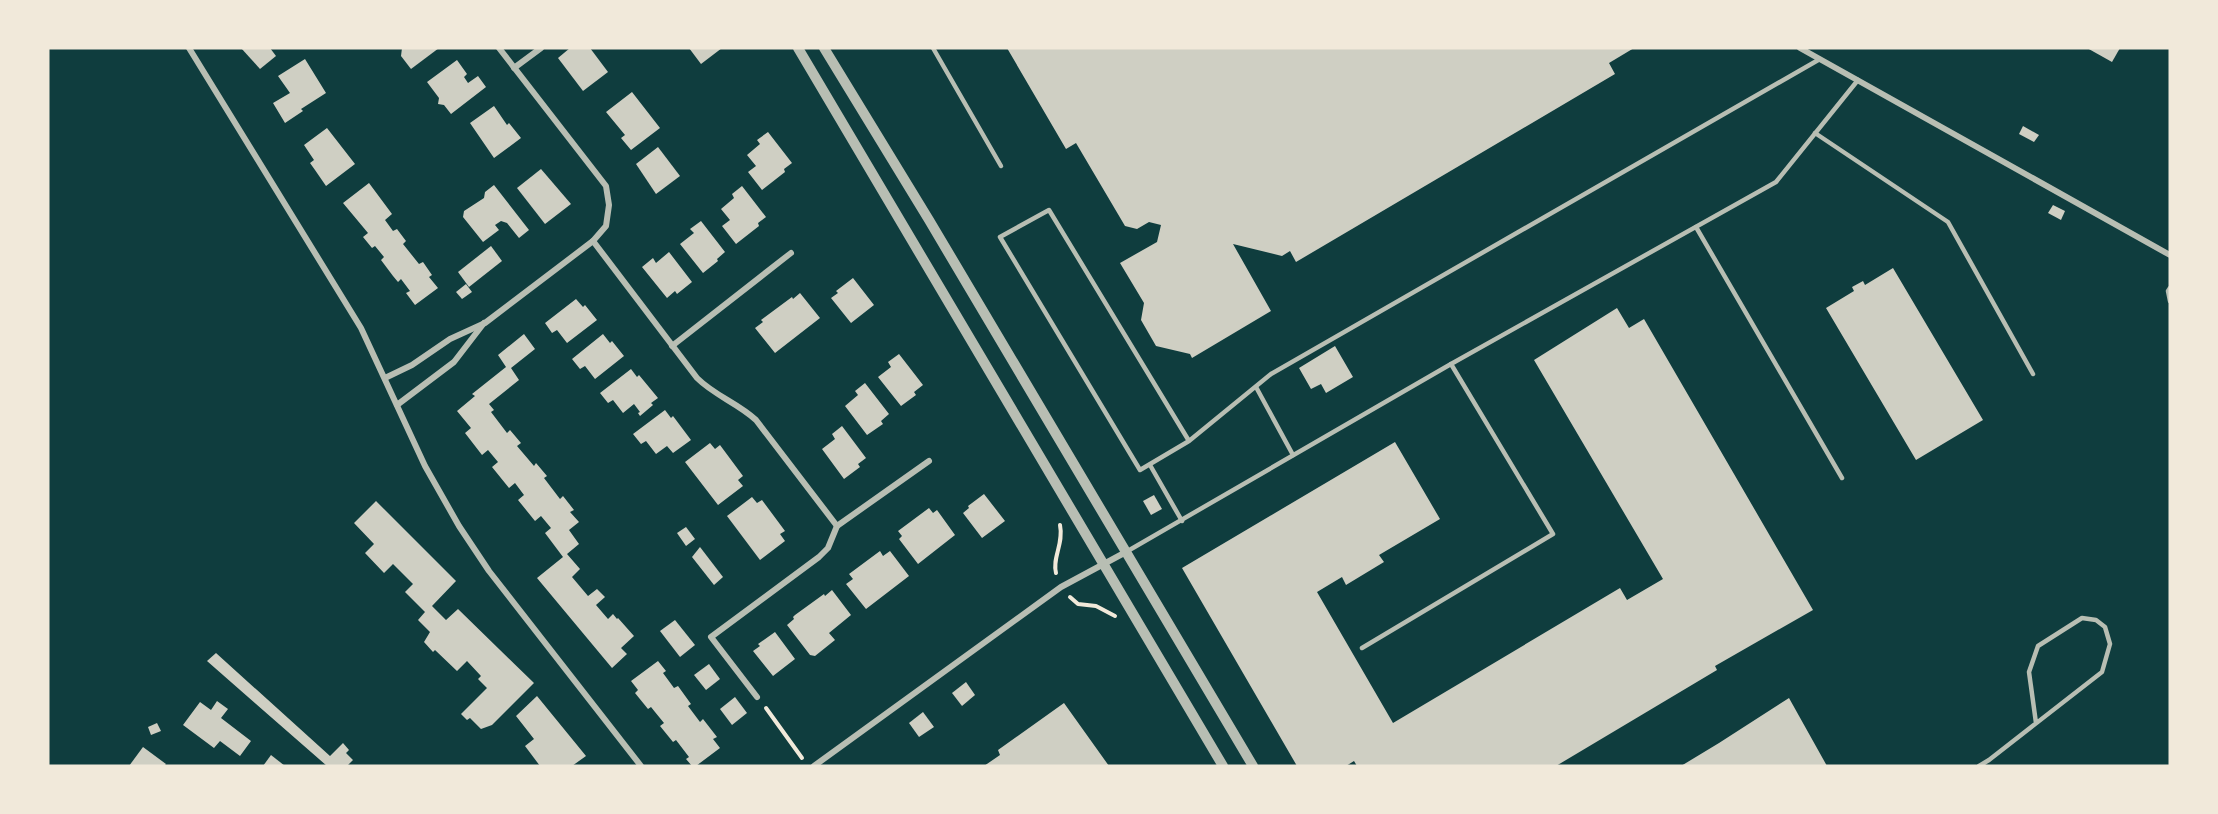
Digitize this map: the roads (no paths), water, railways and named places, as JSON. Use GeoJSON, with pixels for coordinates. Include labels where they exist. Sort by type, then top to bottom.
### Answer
{"type":"FeatureCollection","features":[{"type":"Feature","properties":{"kind":"street"},"geometry":{"type":"LineString","coordinates":[[189,48],[349,307],[434,483],[484,564],[640,766]]}},
{"type":"Feature","properties":{"kind":"street"},"geometry":{"type":"LineString","coordinates":[[385,378],[412,365],[450,339],[484,323],[593,241],[606,226],[609,205],[606,186],[499,48]]}},
{"type":"Feature","properties":{"kind":"street"},"geometry":{"type":"LineString","coordinates":[[514,68],[541,48]]}},
{"type":"Feature","properties":{"kind":"street"},"geometry":{"type":"LineString","coordinates":[[798,48],[1223,766]]}},
{"type":"Feature","properties":{"kind":"street"},"geometry":{"type":"LineString","coordinates":[[824,48],[929,219],[1253,766]]}},
{"type":"Feature","properties":{"kind":"street"},"geometry":{"type":"LineString","coordinates":[[1800,48],[2170,255]]}},
{"type":"Feature","properties":{"kind":"street"},"geometry":{"type":"LineString","coordinates":[[593,241],[706,387],[740,407],[756,420],[837,526]]}},
{"type":"Feature","properties":{"kind":"street"},"geometry":{"type":"LineString","coordinates":[[672,346],[791,253]]}},
{"type":"Feature","properties":{"kind":"street"},"geometry":{"type":"LineString","coordinates":[[397,405],[454,362],[484,323]]}},
{"type":"Feature","properties":{"kind":"street"},"geometry":{"type":"LineString","coordinates":[[757,697],[711,637],[819,556],[828,548],[837,526],[929,461]]}},
{"type":"Feature","properties":{"kind":"street"},"geometry":{"type":"LineString","coordinates":[[814,766],[1061,587],[1126,552]]}},
{"type":"Feature","properties":{"kind":"lane"},"geometry":{"type":"LineString","coordinates":[[933,48],[1002,166]]}},
{"type":"Feature","properties":{"kind":"lane"},"geometry":{"type":"LineString","coordinates":[[1189,441],[1049,210],[1000,237],[1140,470],[1189,441],[1271,374],[1820,59]]}},
{"type":"Feature","properties":{"kind":"lane"},"geometry":{"type":"LineString","coordinates":[[1126,552],[1451,364],[1776,182],[1858,80]]}},
{"type":"Feature","properties":{"kind":"lane"},"geometry":{"type":"LineString","coordinates":[[1815,133],[1948,222],[2033,374]]}},
{"type":"Feature","properties":{"kind":"lane"},"geometry":{"type":"LineString","coordinates":[[1696,227],[1842,478]]}},
{"type":"Feature","properties":{"kind":"lane"},"geometry":{"type":"LineString","coordinates":[[2170,288],[2168,291],[2170,301]]}},
{"type":"Feature","properties":{"kind":"lane"},"geometry":{"type":"LineString","coordinates":[[1362,648],[1553,534],[1451,364]]}},
{"type":"Feature","properties":{"kind":"lane"},"geometry":{"type":"LineString","coordinates":[[1256,387],[1293,455]]}},
{"type":"Feature","properties":{"kind":"lane"},"geometry":{"type":"LineString","coordinates":[[1150,465],[1182,520]]}},
{"type":"Feature","properties":{"kind":"lane"},"geometry":{"type":"LineString","coordinates":[[1979,766],[2036,723],[2102,672],[2110,644],[2105,627],[2096,620],[2082,618],[2038,646],[2029,672],[2036,723]]}}]}
